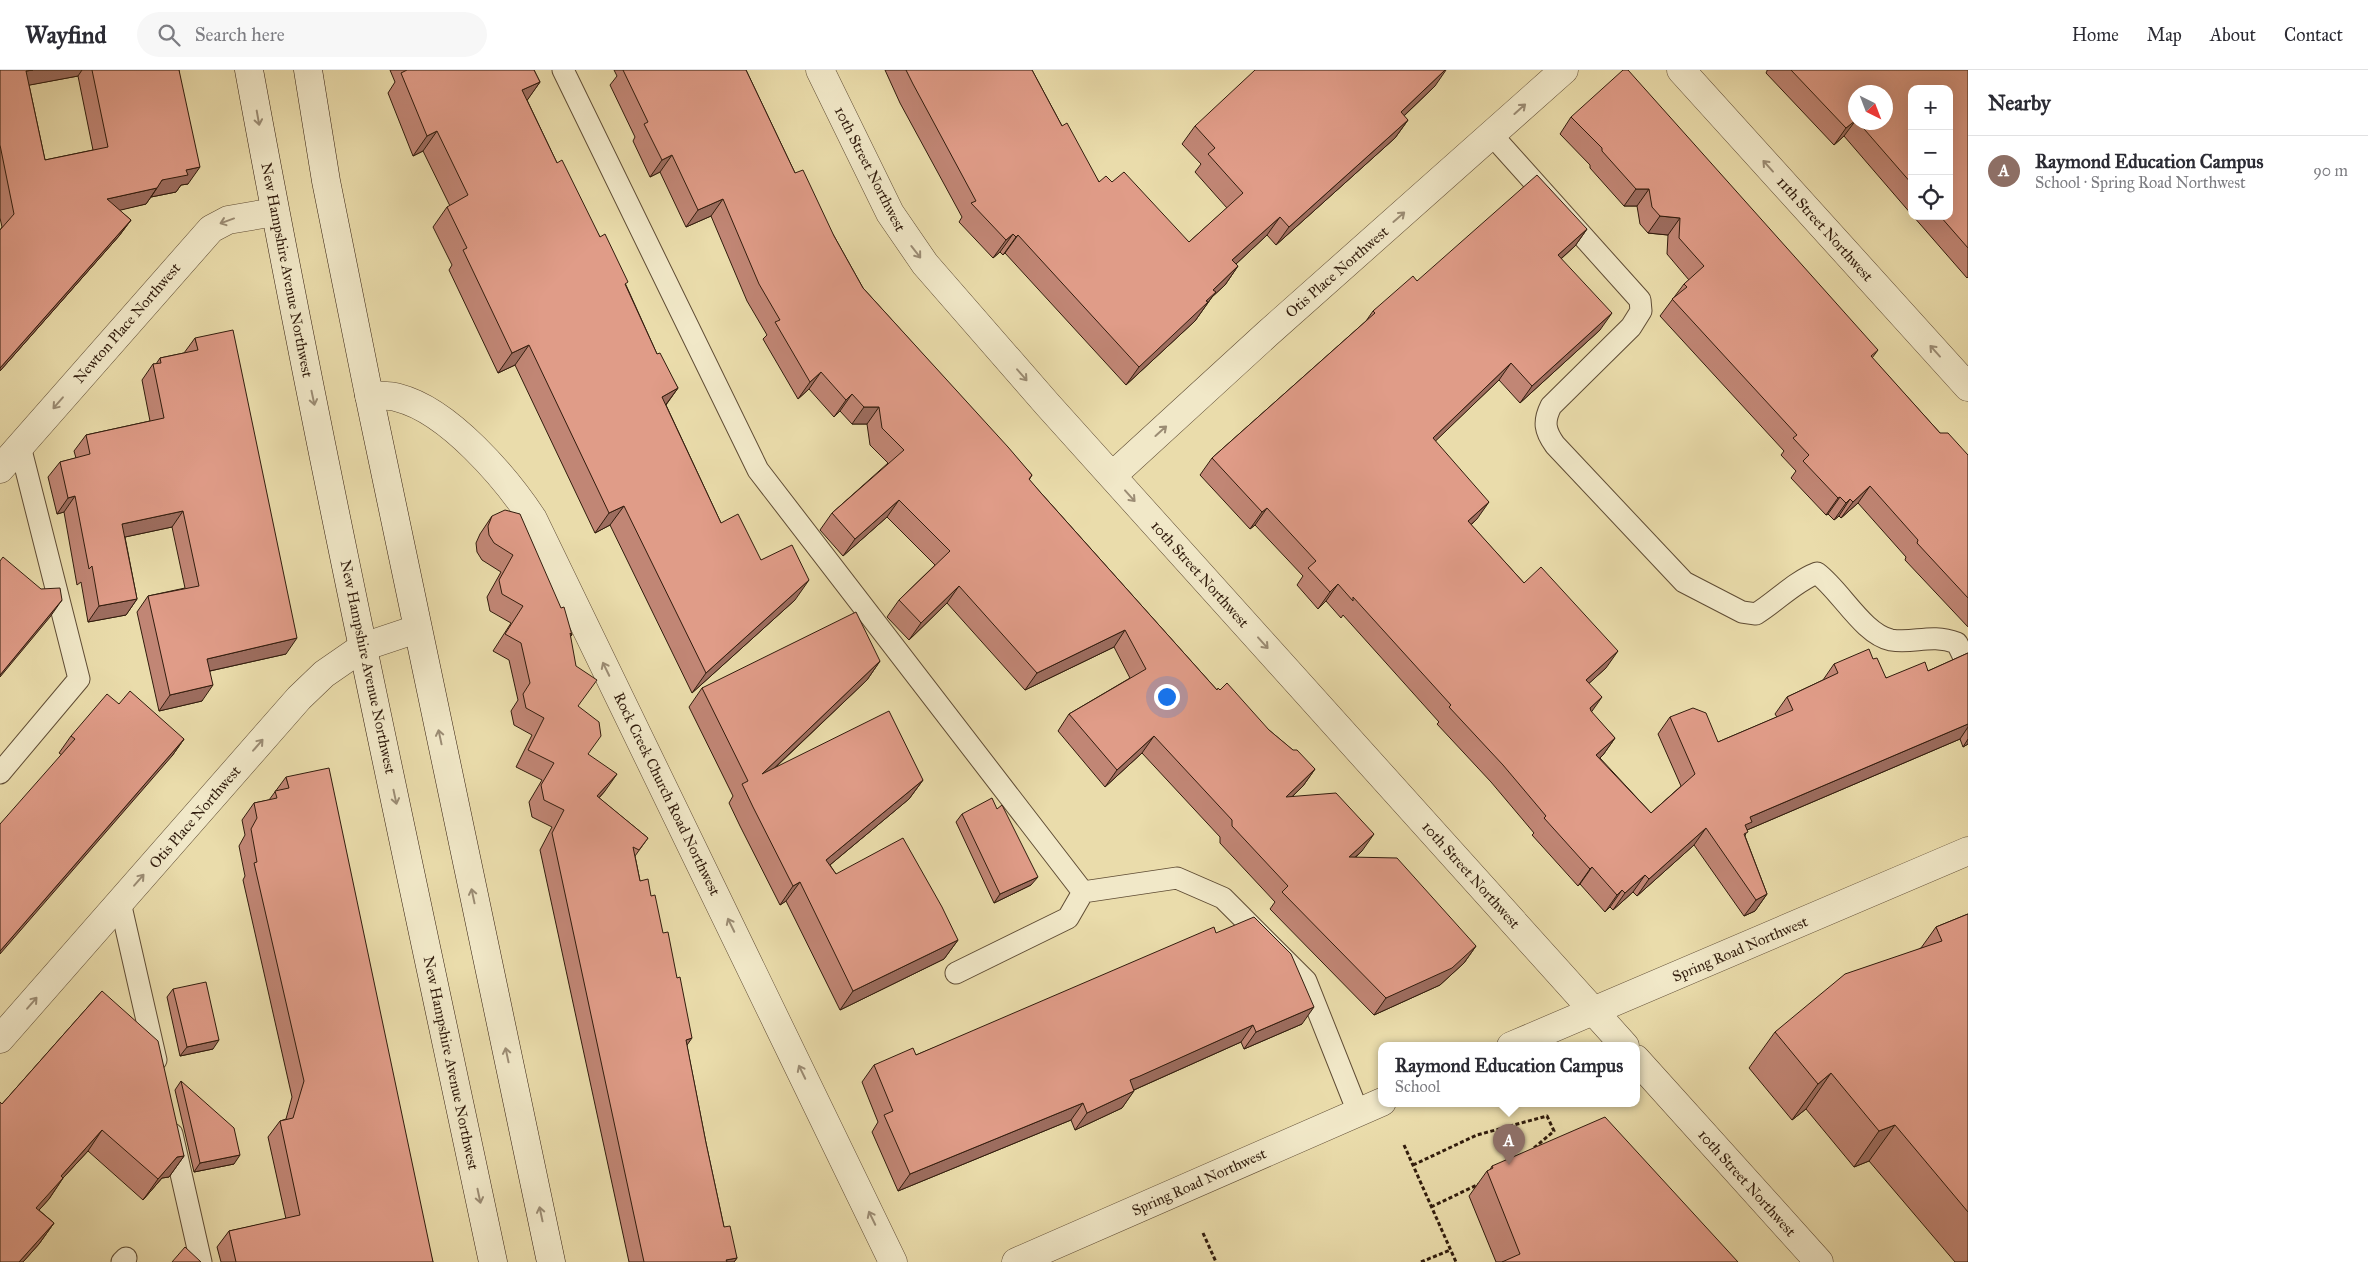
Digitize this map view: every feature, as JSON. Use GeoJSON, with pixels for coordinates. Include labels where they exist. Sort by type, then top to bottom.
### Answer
{"type":"FeatureCollection","features":[{"type":"Feature","properties":{"kind":"street","name":"New Hampshire Avenue Northwest"},"geometry":{"type":"LineString","coordinates":[[249,70],[275,212],[363,647],[492,1262]]}},
{"type":"Feature","properties":{"kind":"street"},"geometry":{"type":"LineString","coordinates":[[308,70],[326,181],[369,396],[551,1262]]}},
{"type":"Feature","properties":{"kind":"street","name":"10th Street Northwest"},"geometry":{"type":"LineString","coordinates":[[820,70],[890,214],[912,248],[1112,476],[1621,1042]]}},
{"type":"Feature","properties":{"kind":"street","name":"Otis Place Northwest"},"geometry":{"type":"LineString","coordinates":[[1112,476],[1259,341],[1564,70]]}},
{"type":"Feature","properties":{"kind":"street","name":"11th Street Northwest"},"geometry":{"type":"LineString","coordinates":[[1682,70],[1968,387]]}},
{"type":"Feature","properties":{"kind":"street","name":"Newton Place Northwest"},"geometry":{"type":"LineString","coordinates":[[0,468],[211,229],[228,220],[275,212]]}},
{"type":"Feature","properties":{"kind":"street","name":"Rock Creek Church Road Northwest"},"geometry":{"type":"LineString","coordinates":[[369,396],[399,397],[418,405],[449,426],[493,466],[533,519],[893,1262]]}},
{"type":"Feature","properties":{"kind":"street","name":"Otis Place Northwest"},"geometry":{"type":"LineString","coordinates":[[0,1039],[299,698],[324,674],[363,647],[417,630]]}},
{"type":"Feature","properties":{"kind":"street","name":"Spring Road Northwest"},"geometry":{"type":"LineString","coordinates":[[1520,1042],[1968,851]]}},
{"type":"Feature","properties":{"kind":"street","name":"10th Street Northwest"},"geometry":{"type":"LineString","coordinates":[[1640,1063],[1818,1262]]}},
{"type":"Feature","properties":{"kind":"street","name":"Spring Road Northwest"},"geometry":{"type":"LineString","coordinates":[[1016,1262],[1370,1107]]}},
{"type":"Feature","properties":{"kind":"lane"},"geometry":{"type":"LineString","coordinates":[[563,70],[758,470],[1083,892]]}},
{"type":"Feature","properties":{"kind":"lane"},"geometry":{"type":"LineString","coordinates":[[1491,134],[1640,300],[1640,311],[1631,327],[1551,406],[1545,419],[1546,432],[1555,445],[1684,582],[1742,612],[1756,614],[1772,605],[1802,579],[1817,573],[1829,582],[1874,633],[1892,640],[1941,637],[1957,643],[1968,666]]}},
{"type":"Feature","properties":{"kind":"lane"},"geometry":{"type":"LineString","coordinates":[[0,773],[79,679],[20,446]]}},
{"type":"Feature","properties":{"kind":"lane"},"geometry":{"type":"LineString","coordinates":[[1083,892],[1177,878],[1223,898],[1306,981],[1370,1107]]}},
{"type":"Feature","properties":{"kind":"lane"},"geometry":{"type":"LineString","coordinates":[[956,973],[1068,918],[1083,892]]}},
{"type":"Feature","properties":{"kind":"lane"},"geometry":{"type":"LineString","coordinates":[[120,902],[159,1077]]}},
{"type":"Feature","properties":{"kind":"lane"},"geometry":{"type":"LineString","coordinates":[[168,1116],[201,1262]]}},
{"type":"Feature","properties":{"kind":"path"},"geometry":{"type":"LineString","coordinates":[[1412,1164],[1477,1135],[1547,1116],[1554,1131],[1533,1150]]}},
{"type":"Feature","properties":{"kind":"path"},"geometry":{"type":"LineString","coordinates":[[1404,1145],[1456,1262]]}},
{"type":"Feature","properties":{"kind":"path"},"geometry":{"type":"LineString","coordinates":[[1431,1207],[1484,1182]]}},
{"type":"Feature","properties":{"kind":"path"},"geometry":{"type":"LineString","coordinates":[[1203,1233],[1216,1262]]}},
{"type":"Feature","properties":{"kind":"path"},"geometry":{"type":"LineString","coordinates":[[1421,1262],[1450,1250]]}},
{"type":"Feature","properties":{"kind":"building"},"geometry":{"type":"Polygon","coordinates":[[[0,70],[33,70],[26,71],[45,160],[108,147],[92,70],[179,70],[200,167],[186,170],[188,175],[162,180],[157,188],[107,199],[131,220],[0,368],[0,230],[14,214],[0,145],[0,70]]]}},
{"type":"Feature","properties":{"kind":"building"},"geometry":{"type":"Polygon","coordinates":[[[407,70],[534,70],[540,82],[522,90],[557,163],[562,160],[600,237],[605,234],[628,282],[625,284],[657,354],[660,353],[678,388],[662,397],[721,523],[738,514],[761,560],[792,545],[809,580],[706,673],[624,506],[609,513],[529,345],[512,353],[463,250],[467,248],[447,207],[468,195],[437,131],[427,136],[401,73],[407,70]]]}},
{"type":"Feature","properties":{"kind":"building"},"geometry":{"type":"Polygon","coordinates":[[[623,70],[746,70],[795,173],[803,170],[834,236],[863,288],[1008,447],[1032,475],[1029,479],[1041,493],[1217,690],[1218,688],[1220,690],[1227,683],[1269,730],[1293,750],[1297,750],[1315,769],[1286,797],[1336,793],[1374,834],[1349,857],[1397,858],[1476,946],[1452,968],[1386,998],[1282,892],[1288,886],[1232,826],[1232,820],[1154,736],[1117,770],[1069,714],[1146,669],[1125,630],[1037,673],[959,586],[921,623],[899,600],[950,551],[899,500],[855,539],[832,513],[904,450],[882,428],[879,407],[864,407],[852,394],[846,400],[821,372],[810,382],[775,322],[780,320],[759,284],[723,199],[698,210],[672,155],[662,160],[644,124],[648,122],[623,70]]]}},
{"type":"Feature","properties":{"kind":"building"},"geometry":{"type":"Polygon","coordinates":[[[906,70],[1032,70],[1062,126],[1067,123],[1099,182],[1106,176],[1112,182],[1124,172],[1189,242],[1243,193],[1208,154],[1215,148],[1195,126],[1255,70],[1445,70],[1401,112],[1408,120],[1289,227],[1280,217],[1232,260],[1238,266],[1213,290],[1216,292],[1206,301],[1208,302],[1139,367],[1018,235],[1016,237],[1013,234],[1006,240],[971,203],[976,201],[906,70]]]}},
{"type":"Feature","properties":{"kind":"building"},"geometry":{"type":"Polygon","coordinates":[[[1623,70],[1628,70],[1878,350],[1871,356],[1940,433],[1948,433],[1968,455],[1968,598],[1917,543],[1918,540],[1870,486],[1853,502],[1850,499],[1846,503],[1840,497],[1838,498],[1803,461],[1809,455],[1793,438],[1797,435],[1672,299],[1687,287],[1684,284],[1704,266],[1679,238],[1680,218],[1660,216],[1652,207],[1649,189],[1636,189],[1602,151],[1602,148],[1571,117],[1623,70]]]}},
{"type":"Feature","properties":{"kind":"building"},"geometry":{"type":"Polygon","coordinates":[[[1791,70],[1968,70],[1968,248],[1944,220],[1953,220],[1953,85],[1908,85],[1908,179],[1865,130],[1893,130],[1893,85],[1848,85],[1848,126],[1846,128],[1791,70]]]}},
{"type":"Feature","properties":{"kind":"building"},"geometry":{"type":"Polygon","coordinates":[[[1537,175],[1587,229],[1558,255],[1612,313],[1532,386],[1511,363],[1433,438],[1489,502],[1468,521],[1524,583],[1541,567],[1618,651],[1586,680],[1602,697],[1590,708],[1591,711],[1615,738],[1596,755],[1651,813],[1695,774],[1670,717],[1693,708],[1706,713],[1718,742],[1793,710],[1787,697],[1838,673],[1834,664],[1869,649],[1873,659],[1877,658],[1886,678],[1925,662],[1928,671],[1968,653],[1968,724],[1750,817],[1752,822],[1745,825],[1748,832],[1744,834],[1767,894],[1756,900],[1706,828],[1649,879],[1645,875],[1625,893],[1622,890],[1617,895],[1592,867],[1590,869],[1544,818],[1546,816],[1503,765],[1449,707],[1451,705],[1353,597],[1353,601],[1338,584],[1330,592],[1308,568],[1316,561],[1267,508],[1262,512],[1212,458],[1375,313],[1373,311],[1413,276],[1417,281],[1537,175]]]}},
{"type":"Feature","properties":{"kind":"building"},"geometry":{"type":"Polygon","coordinates":[[[233,330],[297,638],[207,659],[213,685],[170,695],[148,596],[199,586],[183,511],[122,524],[137,599],[99,606],[92,566],[89,569],[75,496],[68,498],[60,462],[90,454],[86,435],[164,418],[153,364],[161,363],[160,358],[198,350],[195,338],[233,330]]]}},
{"type":"Feature","properties":{"kind":"building"},"geometry":{"type":"Polygon","coordinates":[[[505,510],[520,514],[561,608],[564,607],[572,635],[570,633],[576,666],[597,680],[578,706],[599,722],[601,736],[588,754],[617,774],[597,796],[648,838],[639,850],[633,847],[640,881],[648,879],[651,896],[655,895],[663,933],[668,932],[677,978],[680,977],[692,1038],[686,1040],[706,1143],[724,1227],[730,1226],[737,1258],[726,1260],[727,1262],[644,1262],[552,833],[564,810],[544,800],[541,785],[554,763],[528,750],[544,718],[526,708],[523,694],[530,683],[521,643],[505,634],[523,606],[502,594],[499,580],[513,555],[494,543],[489,535],[488,526],[492,516],[505,510]]]}},
{"type":"Feature","properties":{"kind":"building"},"geometry":{"type":"Polygon","coordinates":[[[3,557],[41,589],[60,588],[62,600],[0,675],[0,561],[3,557]]]}},
{"type":"Feature","properties":{"kind":"building"},"geometry":{"type":"Polygon","coordinates":[[[856,612],[880,661],[762,774],[889,711],[923,780],[826,860],[836,874],[903,838],[942,907],[958,940],[853,991],[800,882],[793,886],[753,807],[742,784],[748,781],[702,688],[856,612]]]}},
{"type":"Feature","properties":{"kind":"building"},"geometry":{"type":"Polygon","coordinates":[[[130,691],[184,739],[0,951],[0,824],[75,739],[71,736],[107,694],[119,704],[130,691]]]}},
{"type":"Feature","properties":{"kind":"building"},"geometry":{"type":"Polygon","coordinates":[[[329,768],[433,1262],[236,1262],[229,1231],[300,1215],[280,1121],[293,1118],[304,1081],[254,863],[257,862],[251,829],[257,818],[254,803],[277,798],[275,791],[289,788],[286,777],[329,768]]]}},
{"type":"Feature","properties":{"kind":"building"},"geometry":{"type":"Polygon","coordinates":[[[992,798],[997,809],[1002,805],[1038,877],[1000,894],[962,814],[992,798]]]}},
{"type":"Feature","properties":{"kind":"building"},"geometry":{"type":"Polygon","coordinates":[[[1968,914],[1968,1212],[1895,1125],[1879,1131],[1831,1073],[1818,1084],[1775,1032],[1845,974],[1942,941],[1936,927],[1968,914]]]}},
{"type":"Feature","properties":{"kind":"building"},"geometry":{"type":"Polygon","coordinates":[[[1254,917],[1291,954],[1314,1007],[1256,1032],[1253,1025],[1130,1080],[1134,1091],[1087,1113],[1083,1103],[910,1174],[884,1115],[893,1111],[874,1065],[913,1048],[916,1055],[1214,927],[1216,933],[1254,917]]]}},
{"type":"Feature","properties":{"kind":"building"},"geometry":{"type":"Polygon","coordinates":[[[206,982],[219,1040],[187,1047],[173,989],[206,982]]]}},
{"type":"Feature","properties":{"kind":"building"},"geometry":{"type":"Polygon","coordinates":[[[102,991],[158,1041],[184,1156],[177,1157],[158,1179],[102,1130],[61,1176],[63,1178],[36,1208],[54,1223],[19,1262],[0,1262],[0,1102],[2,1104],[102,991]]]}},
{"type":"Feature","properties":{"kind":"building"},"geometry":{"type":"Polygon","coordinates":[[[181,1081],[234,1128],[240,1155],[200,1163],[181,1081]]]}},
{"type":"Feature","properties":{"kind":"building"},"geometry":{"type":"Polygon","coordinates":[[[1605,1117],[1738,1262],[1502,1262],[1520,1254],[1487,1171],[1493,1168],[1492,1166],[1605,1117]]]}},
{"type":"Feature","properties":{"kind":"building"},"geometry":{"type":"Polygon","coordinates":[[[185,1247],[201,1262],[172,1262],[185,1247]]]}},
{"type":"Feature","properties":{"kind":"place","name":"Raymond Education Campus"},"geometry":{"type":"Point","coordinates":[1509,1165]}}]}
